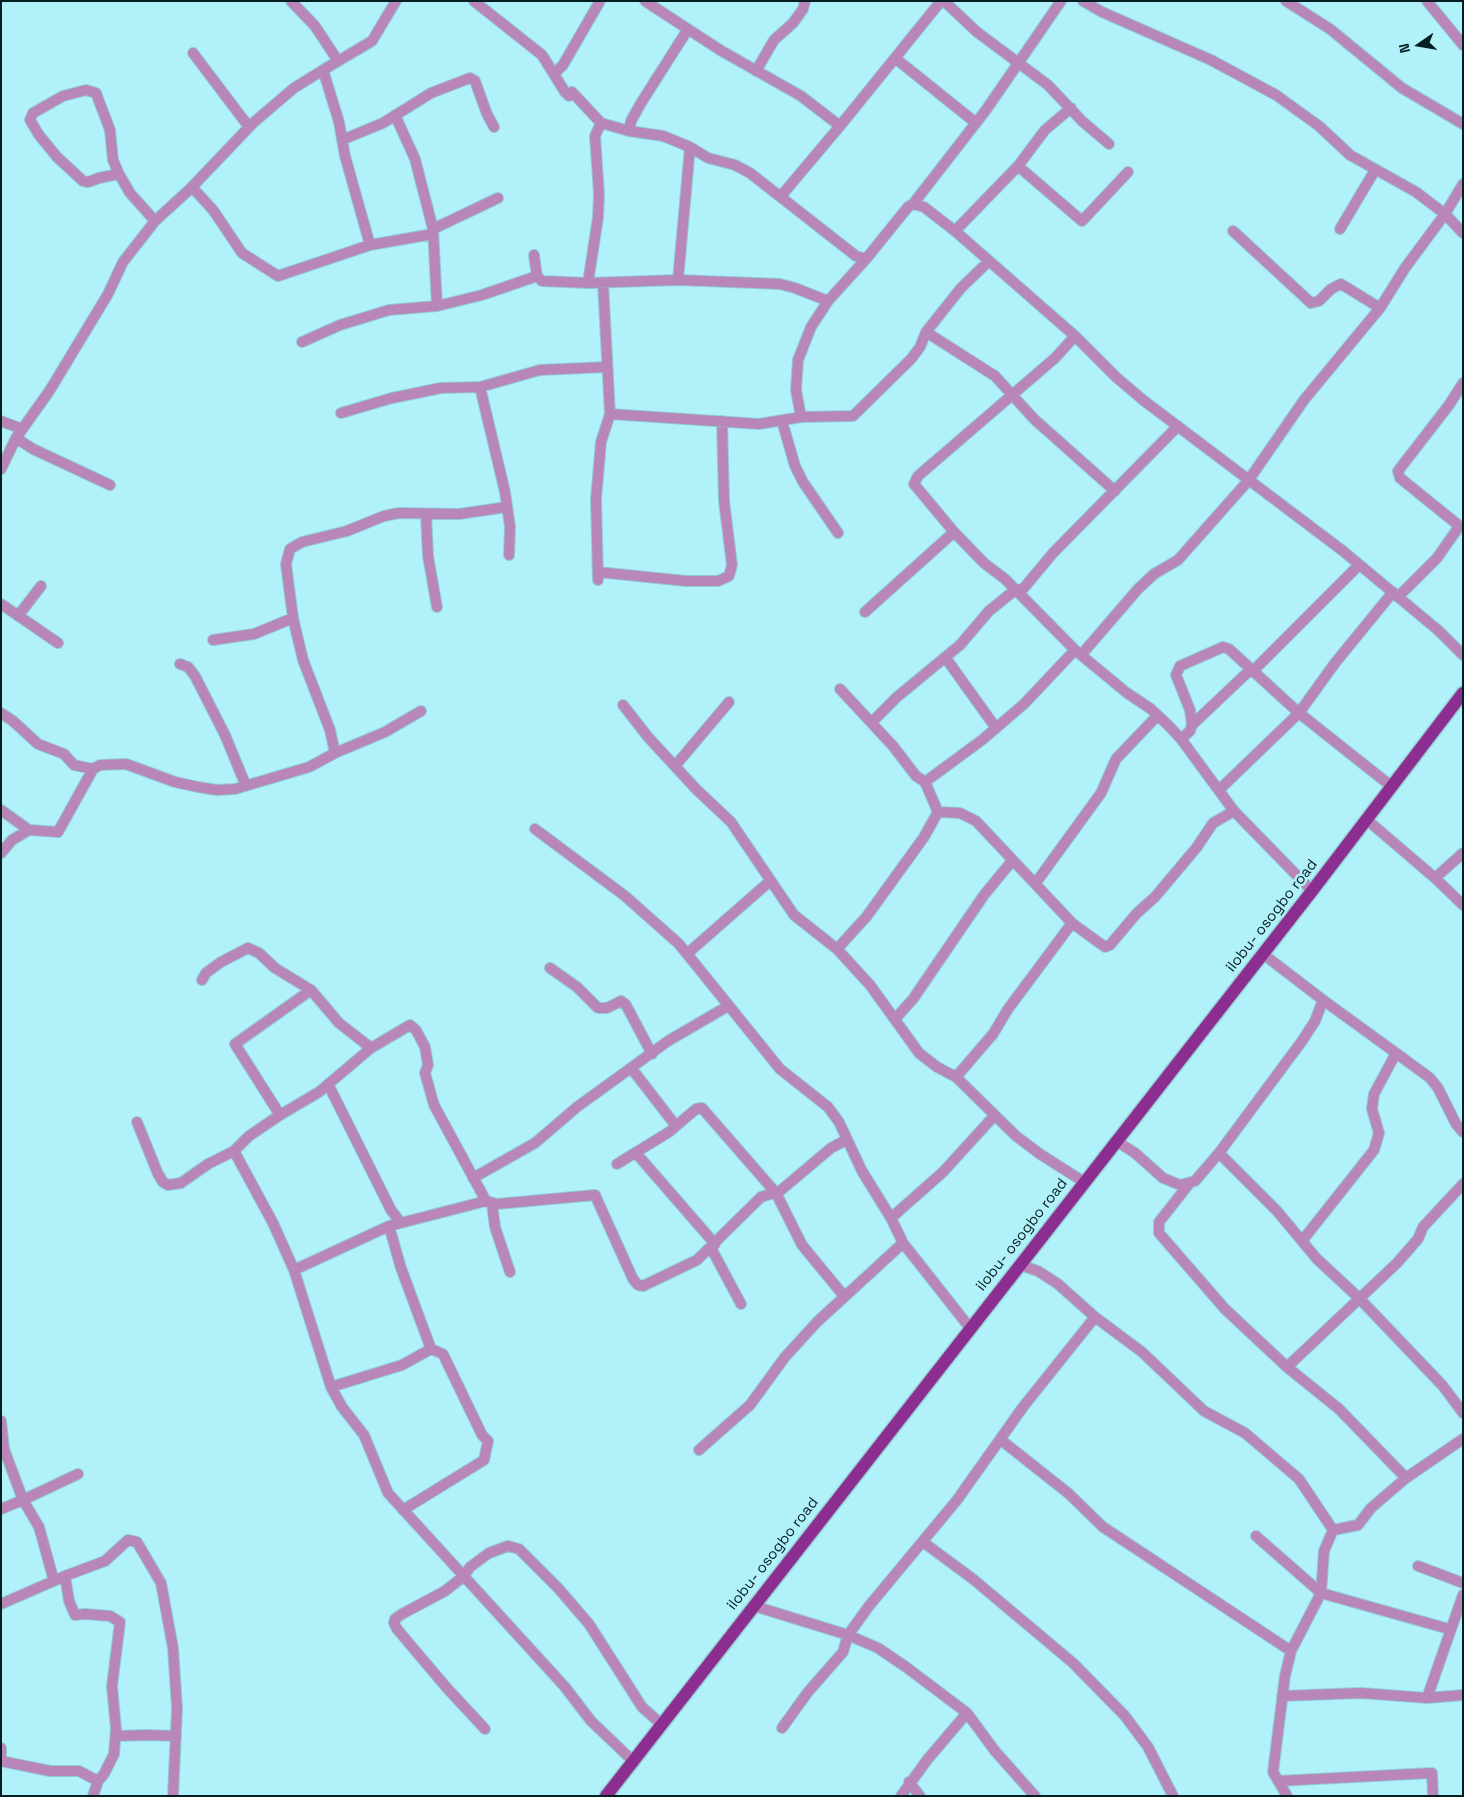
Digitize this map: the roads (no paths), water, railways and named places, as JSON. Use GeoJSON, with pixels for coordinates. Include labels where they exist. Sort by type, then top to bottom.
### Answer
{"type":"FeatureCollection","features":[{"type":"Feature","properties":{"kind":"main road","name":"ilobu- osogbo road"},"geometry":{"type":"LineString","coordinates":[[606,1796],[1312,891],[1463,693]]}},
{"type":"Feature","properties":{"kind":"street"},"geometry":{"type":"LineString","coordinates":[[291,1],[311,22],[338,62]]}},
{"type":"Feature","properties":{"kind":"street"},"geometry":{"type":"LineString","coordinates":[[1,469],[16,438],[50,390],[108,294],[122,262],[155,221],[192,187],[249,127],[294,88],[372,41],[396,1]]}},
{"type":"Feature","properties":{"kind":"street"},"geometry":{"type":"LineString","coordinates":[[474,1],[538,51],[549,64],[569,96],[572,92],[601,123],[629,131],[663,136],[690,147],[708,158],[735,165],[781,196],[856,256],[866,259]]}},
{"type":"Feature","properties":{"kind":"street"},"geometry":{"type":"LineString","coordinates":[[554,74],[563,65],[600,1]]}},
{"type":"Feature","properties":{"kind":"street"},"geometry":{"type":"LineString","coordinates":[[645,1],[756,71],[801,96],[840,126]]}},
{"type":"Feature","properties":{"kind":"street"},"geometry":{"type":"LineString","coordinates":[[756,71],[774,40],[793,23],[803,9],[805,1]]}},
{"type":"Feature","properties":{"kind":"street"},"geometry":{"type":"LineString","coordinates":[[781,196],[942,1],[977,32],[1048,85],[1109,144]]}},
{"type":"Feature","properties":{"kind":"street"},"geometry":{"type":"LineString","coordinates":[[801,417],[796,390],[798,360],[811,326],[828,301],[913,204],[976,123],[1019,64],[1061,1]]}},
{"type":"Feature","properties":{"kind":"street"},"geometry":{"type":"LineString","coordinates":[[1083,1],[1102,12],[1211,60],[1276,95],[1319,126],[1350,155],[1416,192],[1445,214],[1463,232]]}},
{"type":"Feature","properties":{"kind":"street"},"geometry":{"type":"LineString","coordinates":[[1286,1],[1306,12],[1337,34],[1402,88],[1463,124]]}},
{"type":"Feature","properties":{"kind":"street"},"geometry":{"type":"LineString","coordinates":[[1427,1],[1463,45]]}},
{"type":"Feature","properties":{"kind":"street"},"geometry":{"type":"LineString","coordinates":[[629,131],[641,103],[688,29]]}},
{"type":"Feature","properties":{"kind":"street"},"geometry":{"type":"LineString","coordinates":[[193,53],[249,127]]}},
{"type":"Feature","properties":{"kind":"street"},"geometry":{"type":"LineString","coordinates":[[895,58],[976,123]]}},
{"type":"Feature","properties":{"kind":"street"},"geometry":{"type":"LineString","coordinates":[[323,70],[339,122],[342,140],[370,244]]}},
{"type":"Feature","properties":{"kind":"street"},"geometry":{"type":"LineString","coordinates":[[342,140],[394,116],[430,93],[472,78],[494,127]]}},
{"type":"Feature","properties":{"kind":"street"},"geometry":{"type":"LineString","coordinates":[[119,174],[88,182],[83,181],[57,157],[39,135],[30,119],[33,113],[63,96],[86,90],[94,91],[98,96],[110,130],[113,160],[119,174],[130,193],[155,221]]}},
{"type":"Feature","properties":{"kind":"street"},"geometry":{"type":"LineString","coordinates":[[955,231],[1018,166],[1045,130],[1070,108]]}},
{"type":"Feature","properties":{"kind":"street"},"geometry":{"type":"LineString","coordinates":[[394,116],[415,159],[433,232],[437,306]]}},
{"type":"Feature","properties":{"kind":"street"},"geometry":{"type":"LineString","coordinates":[[588,283],[598,217],[599,194],[595,136],[601,123]]}},
{"type":"Feature","properties":{"kind":"street"},"geometry":{"type":"LineString","coordinates":[[678,280],[690,147]]}},
{"type":"Feature","properties":{"kind":"street"},"geometry":{"type":"LineString","coordinates":[[1018,166],[1082,221],[1128,172]]}},
{"type":"Feature","properties":{"kind":"street"},"geometry":{"type":"LineString","coordinates":[[1340,229],[1374,170]]}},
{"type":"Feature","properties":{"kind":"street"},"geometry":{"type":"LineString","coordinates":[[926,782],[1024,704],[1079,652],[1154,574],[1178,560],[1248,481],[1304,400],[1380,308],[1404,268],[1445,214],[1463,184]]}},
{"type":"Feature","properties":{"kind":"street"},"geometry":{"type":"LineString","coordinates":[[192,187],[213,210],[242,253],[278,276],[370,244],[433,232],[498,198]]}},
{"type":"Feature","properties":{"kind":"street"},"geometry":{"type":"LineString","coordinates":[[913,204],[924,208],[955,231],[1076,336],[1116,377],[1359,565],[1439,631],[1463,655]]}},
{"type":"Feature","properties":{"kind":"street"},"geometry":{"type":"LineString","coordinates":[[1233,231],[1311,303],[1320,301],[1331,289],[1341,284],[1380,308]]}},
{"type":"Feature","properties":{"kind":"street"},"geometry":{"type":"LineString","coordinates":[[534,255],[537,276],[542,281],[603,284],[678,280],[780,284],[828,301]]}},
{"type":"Feature","properties":{"kind":"street"},"geometry":{"type":"LineString","coordinates":[[610,414],[759,424],[801,417],[853,416],[911,358],[920,347],[926,332],[961,288],[988,260]]}},
{"type":"Feature","properties":{"kind":"street"},"geometry":{"type":"LineString","coordinates":[[302,342],[340,326],[389,310],[437,306],[482,295],[537,276]]}},
{"type":"Feature","properties":{"kind":"street"},"geometry":{"type":"LineString","coordinates":[[603,284],[610,414],[601,442],[596,499],[598,576],[686,581],[718,580],[729,576],[732,565],[723,486],[722,421]]}},
{"type":"Feature","properties":{"kind":"street"},"geometry":{"type":"LineString","coordinates":[[926,332],[947,343],[995,376],[1034,420],[1115,491]]}},
{"type":"Feature","properties":{"kind":"street"},"geometry":{"type":"LineString","coordinates":[[1076,336],[1055,358],[914,481],[915,486],[954,532],[1079,652],[1127,693],[1151,708],[1181,739],[1199,766],[1220,789],[1234,811],[1312,891]]}},
{"type":"Feature","properties":{"kind":"street"},"geometry":{"type":"LineString","coordinates":[[341,412],[441,388],[480,387],[540,370],[607,367]]}},
{"type":"Feature","properties":{"kind":"street"},"geometry":{"type":"LineString","coordinates":[[1220,789],[1299,713],[1335,663],[1396,595],[1437,558],[1458,528],[1457,524],[1400,478],[1398,471],[1449,405],[1463,383]]}},
{"type":"Feature","properties":{"kind":"street"},"geometry":{"type":"LineString","coordinates":[[480,387],[507,506],[510,527],[509,555]]}},
{"type":"Feature","properties":{"kind":"street"},"geometry":{"type":"LineString","coordinates":[[1,421],[22,429]]}},
{"type":"Feature","properties":{"kind":"street"},"geometry":{"type":"LineString","coordinates":[[782,421],[799,474],[838,532]]}},
{"type":"Feature","properties":{"kind":"street"},"geometry":{"type":"LineString","coordinates":[[872,722],[960,645],[990,611],[1015,590],[1023,589],[1053,553],[1178,426]]}},
{"type":"Feature","properties":{"kind":"street"},"geometry":{"type":"LineString","coordinates":[[16,438],[33,449],[110,485]]}},
{"type":"Feature","properties":{"kind":"street"},"geometry":{"type":"LineString","coordinates":[[335,753],[330,730],[303,660],[293,618],[286,564],[287,553],[294,546],[347,531],[384,516],[399,513],[476,512],[507,506]]}},
{"type":"Feature","properties":{"kind":"street"},"geometry":{"type":"LineString","coordinates":[[426,514],[428,556],[437,607]]}},
{"type":"Feature","properties":{"kind":"street"},"geometry":{"type":"LineString","coordinates":[[865,612],[954,532]]}},
{"type":"Feature","properties":{"kind":"street"},"geometry":{"type":"LineString","coordinates":[[1192,725],[1251,671],[1359,565]]}},
{"type":"Feature","properties":{"kind":"street"},"geometry":{"type":"LineString","coordinates":[[18,616],[41,586]]}},
{"type":"Feature","properties":{"kind":"street"},"geometry":{"type":"LineString","coordinates":[[1,604],[58,643]]}},
{"type":"Feature","properties":{"kind":"street"},"geometry":{"type":"LineString","coordinates":[[213,640],[254,634],[293,618]]}},
{"type":"Feature","properties":{"kind":"street"},"geometry":{"type":"LineString","coordinates":[[1181,739],[1190,731],[1192,725],[1190,710],[1176,675],[1180,666],[1223,648],[1229,649],[1299,713],[1391,786]]}},
{"type":"Feature","properties":{"kind":"street"},"geometry":{"type":"LineString","coordinates":[[945,657],[996,728]]}},
{"type":"Feature","properties":{"kind":"street"},"geometry":{"type":"LineString","coordinates":[[180,664],[188,667],[196,676],[225,735],[246,786]]}},
{"type":"Feature","properties":{"kind":"street"},"geometry":{"type":"LineString","coordinates":[[840,689],[872,722],[916,776],[926,782],[938,812]]}},
{"type":"Feature","properties":{"kind":"street"},"geometry":{"type":"LineString","coordinates":[[675,766],[729,702]]}},
{"type":"Feature","properties":{"kind":"street"},"geometry":{"type":"LineString","coordinates":[[623,705],[675,766],[731,822],[794,914],[837,949],[870,985],[919,1053],[937,1067],[956,1077],[994,1116],[1040,1154],[1084,1182]]}},
{"type":"Feature","properties":{"kind":"street"},"geometry":{"type":"LineString","coordinates":[[1,810],[30,830],[58,832],[93,769],[100,765],[118,763],[198,788],[217,790],[246,786],[309,767],[335,753],[385,732],[421,711]]}},
{"type":"Feature","properties":{"kind":"street"},"geometry":{"type":"LineString","coordinates":[[1,714],[13,721],[38,744],[64,754],[74,764],[93,769]]}},
{"type":"Feature","properties":{"kind":"street"},"geometry":{"type":"LineString","coordinates":[[1034,884],[1101,793],[1116,759],[1157,716]]}},
{"type":"Feature","properties":{"kind":"street"},"geometry":{"type":"LineString","coordinates":[[938,812],[960,813],[976,821],[1000,844],[1012,861],[1072,923],[1103,946],[1108,947],[1155,897],[1197,847],[1213,823],[1234,811]]}},
{"type":"Feature","properties":{"kind":"street"},"geometry":{"type":"LineString","coordinates":[[837,949],[857,929],[879,900],[924,837],[938,812]]}},
{"type":"Feature","properties":{"kind":"street"},"geometry":{"type":"LineString","coordinates":[[1366,820],[1435,878],[1463,905]]}},
{"type":"Feature","properties":{"kind":"street"},"geometry":{"type":"LineString","coordinates":[[534,829],[625,896],[688,953],[728,1006],[780,1069],[828,1107],[839,1122],[862,1171],[891,1218],[903,1243],[970,1328]]}},
{"type":"Feature","properties":{"kind":"street"},"geometry":{"type":"LineString","coordinates":[[1,853],[12,840],[30,830]]}},
{"type":"Feature","properties":{"kind":"street"},"geometry":{"type":"LineString","coordinates":[[1435,878],[1463,853]]}},
{"type":"Feature","properties":{"kind":"street"},"geometry":{"type":"LineString","coordinates":[[895,1019],[913,1000],[979,903],[1012,861]]}},
{"type":"Feature","properties":{"kind":"street"},"geometry":{"type":"LineString","coordinates":[[688,953],[770,881]]}},
{"type":"Feature","properties":{"kind":"street"},"geometry":{"type":"LineString","coordinates":[[956,1077],[993,1034],[1008,1009],[1072,923]]}},
{"type":"Feature","properties":{"kind":"street"},"geometry":{"type":"LineString","coordinates":[[202,980],[206,973],[221,962],[248,948],[259,953],[274,968],[311,990],[339,1022],[372,1048]]}},
{"type":"Feature","properties":{"kind":"street"},"geometry":{"type":"LineString","coordinates":[[1263,954],[1430,1078],[1438,1088],[1456,1124],[1463,1132]]}},
{"type":"Feature","properties":{"kind":"street"},"geometry":{"type":"LineString","coordinates":[[550,968],[577,988],[598,1008],[607,1008],[615,1002],[621,1002],[626,1005],[652,1054]]}},
{"type":"Feature","properties":{"kind":"street"},"geometry":{"type":"LineString","coordinates":[[280,1115],[235,1044],[311,990]]}},
{"type":"Feature","properties":{"kind":"street"},"geometry":{"type":"LineString","coordinates":[[1116,1141],[1135,1153],[1163,1178],[1180,1185],[1195,1181],[1219,1153],[1302,1041],[1320,1011],[1323,1000]]}},
{"type":"Feature","properties":{"kind":"street"},"geometry":{"type":"LineString","coordinates":[[473,1178],[535,1143],[577,1107],[652,1054],[728,1006]]}},
{"type":"Feature","properties":{"kind":"street"},"geometry":{"type":"LineString","coordinates":[[137,1122],[158,1174],[168,1184],[181,1183],[208,1164],[234,1151],[249,1136],[328,1084],[372,1048],[410,1025],[416,1030],[425,1047],[428,1066],[425,1074],[434,1105],[473,1178],[489,1203],[494,1226],[510,1272]]}},
{"type":"Feature","properties":{"kind":"street"},"geometry":{"type":"LineString","coordinates":[[1302,1241],[1374,1150],[1379,1133],[1372,1109],[1374,1094],[1396,1053]]}},
{"type":"Feature","properties":{"kind":"street"},"geometry":{"type":"LineString","coordinates":[[632,1069],[676,1126]]}},
{"type":"Feature","properties":{"kind":"street"},"geometry":{"type":"LineString","coordinates":[[328,1084],[391,1210],[401,1223]]}},
{"type":"Feature","properties":{"kind":"street"},"geometry":{"type":"LineString","coordinates":[[617,1164],[676,1126],[696,1109],[702,1108],[776,1192],[802,1245],[844,1296]]}},
{"type":"Feature","properties":{"kind":"street"},"geometry":{"type":"LineString","coordinates":[[891,1218],[943,1172],[994,1116]]}},
{"type":"Feature","properties":{"kind":"street"},"geometry":{"type":"LineString","coordinates":[[294,1270],[389,1226],[401,1223],[489,1203],[595,1195],[599,1199],[620,1253],[635,1283],[640,1286],[671,1274],[697,1260],[754,1203],[766,1194],[776,1192],[831,1148],[846,1140]]}},
{"type":"Feature","properties":{"kind":"street"},"geometry":{"type":"LineString","coordinates":[[234,1151],[273,1223],[294,1270],[331,1386],[342,1407],[364,1436],[388,1493],[457,1567],[467,1571],[565,1687],[591,1721],[634,1762]]}},
{"type":"Feature","properties":{"kind":"street"},"geometry":{"type":"LineString","coordinates":[[636,1153],[713,1246],[741,1304]]}},
{"type":"Feature","properties":{"kind":"street"},"geometry":{"type":"LineString","coordinates":[[1219,1153],[1277,1211],[1317,1259],[1359,1298],[1443,1386],[1463,1413]]}},
{"type":"Feature","properties":{"kind":"street"},"geometry":{"type":"LineString","coordinates":[[1188,1184],[1159,1222],[1160,1233],[1225,1309],[1287,1367],[1339,1409],[1406,1478]]}},
{"type":"Feature","properties":{"kind":"street"},"geometry":{"type":"LineString","coordinates":[[1287,1367],[1397,1263],[1418,1239],[1423,1227],[1463,1184]]}},
{"type":"Feature","properties":{"kind":"street"},"geometry":{"type":"LineString","coordinates":[[389,1226],[400,1268],[431,1348],[443,1354],[482,1436],[488,1442],[484,1460],[403,1510]]}},
{"type":"Feature","properties":{"kind":"street"},"geometry":{"type":"LineString","coordinates":[[699,1450],[750,1405],[795,1344],[844,1296],[903,1243]]}},
{"type":"Feature","properties":{"kind":"street"},"geometry":{"type":"LineString","coordinates":[[1020,1265],[1038,1271],[1058,1284],[1095,1317],[1142,1352],[1204,1411],[1245,1433],[1299,1479],[1333,1530]]}},
{"type":"Feature","properties":{"kind":"street"},"geometry":{"type":"LineString","coordinates":[[782,1728],[808,1692],[843,1652],[848,1635],[869,1606],[924,1542],[1001,1440],[1023,1407],[1095,1317]]}},
{"type":"Feature","properties":{"kind":"street"},"geometry":{"type":"LineString","coordinates":[[331,1386],[402,1365],[431,1348]]}},
{"type":"Feature","properties":{"kind":"street"},"geometry":{"type":"LineString","coordinates":[[1,1421],[4,1449],[23,1500],[39,1528],[54,1580]]}},
{"type":"Feature","properties":{"kind":"street"},"geometry":{"type":"LineString","coordinates":[[1333,1530],[1358,1525],[1371,1508],[1406,1478],[1463,1439]]}},
{"type":"Feature","properties":{"kind":"street"},"geometry":{"type":"LineString","coordinates":[[1001,1440],[1068,1493],[1103,1527],[1292,1651]]}},
{"type":"Feature","properties":{"kind":"street"},"geometry":{"type":"LineString","coordinates":[[1,1509],[78,1474]]}},
{"type":"Feature","properties":{"kind":"street"},"geometry":{"type":"LineString","coordinates":[[1287,1796],[1273,1772],[1282,1696],[1292,1651],[1321,1593],[1324,1552],[1333,1530]]}},
{"type":"Feature","properties":{"kind":"street"},"geometry":{"type":"LineString","coordinates":[[1256,1536],[1321,1593],[1449,1630]]}},
{"type":"Feature","properties":{"kind":"street"},"geometry":{"type":"LineString","coordinates":[[1,1604],[54,1580],[105,1561],[128,1540],[138,1542],[161,1583],[167,1609],[176,1677],[173,1796]]}},
{"type":"Feature","properties":{"kind":"street"},"geometry":{"type":"LineString","coordinates":[[924,1542],[972,1579],[1073,1663],[1125,1716],[1148,1747],[1174,1796]]}},
{"type":"Feature","properties":{"kind":"street"},"geometry":{"type":"LineString","coordinates":[[485,1729],[446,1688],[394,1623],[395,1619],[402,1614],[434,1598],[498,1548],[508,1546],[520,1549],[558,1588],[589,1624],[642,1707],[661,1724]]}},
{"type":"Feature","properties":{"kind":"street"},"geometry":{"type":"LineString","coordinates":[[1418,1566],[1463,1583]]}},
{"type":"Feature","properties":{"kind":"street"},"geometry":{"type":"LineString","coordinates":[[65,1576],[69,1601],[75,1616],[85,1614],[110,1616],[120,1622],[112,1686],[116,1736],[114,1754],[104,1774],[98,1780],[93,1796]]}},
{"type":"Feature","properties":{"kind":"street"},"geometry":{"type":"LineString","coordinates":[[1427,1698],[1449,1630],[1463,1595]]}},
{"type":"Feature","properties":{"kind":"street"},"geometry":{"type":"LineString","coordinates":[[754,1606],[848,1635],[878,1648],[967,1713],[995,1751],[1035,1796]]}},
{"type":"Feature","properties":{"kind":"street"},"geometry":{"type":"LineString","coordinates":[[1282,1696],[1361,1693],[1427,1698],[1463,1696]]}},
{"type":"Feature","properties":{"kind":"street"},"geometry":{"type":"LineString","coordinates":[[901,1796],[909,1782],[967,1713]]}},
{"type":"Feature","properties":{"kind":"street"},"geometry":{"type":"LineString","coordinates":[[116,1736],[176,1736]]}},
{"type":"Feature","properties":{"kind":"street"},"geometry":{"type":"LineString","coordinates":[[1,1748],[1,1761],[50,1771],[79,1771],[98,1780]]}},
{"type":"Feature","properties":{"kind":"street"},"geometry":{"type":"LineString","coordinates":[[1278,1781],[1432,1773],[1433,1796]]}},
{"type":"Feature","properties":{"kind":"street"},"geometry":{"type":"LineString","coordinates":[[909,1782],[920,1796]]}}]}
